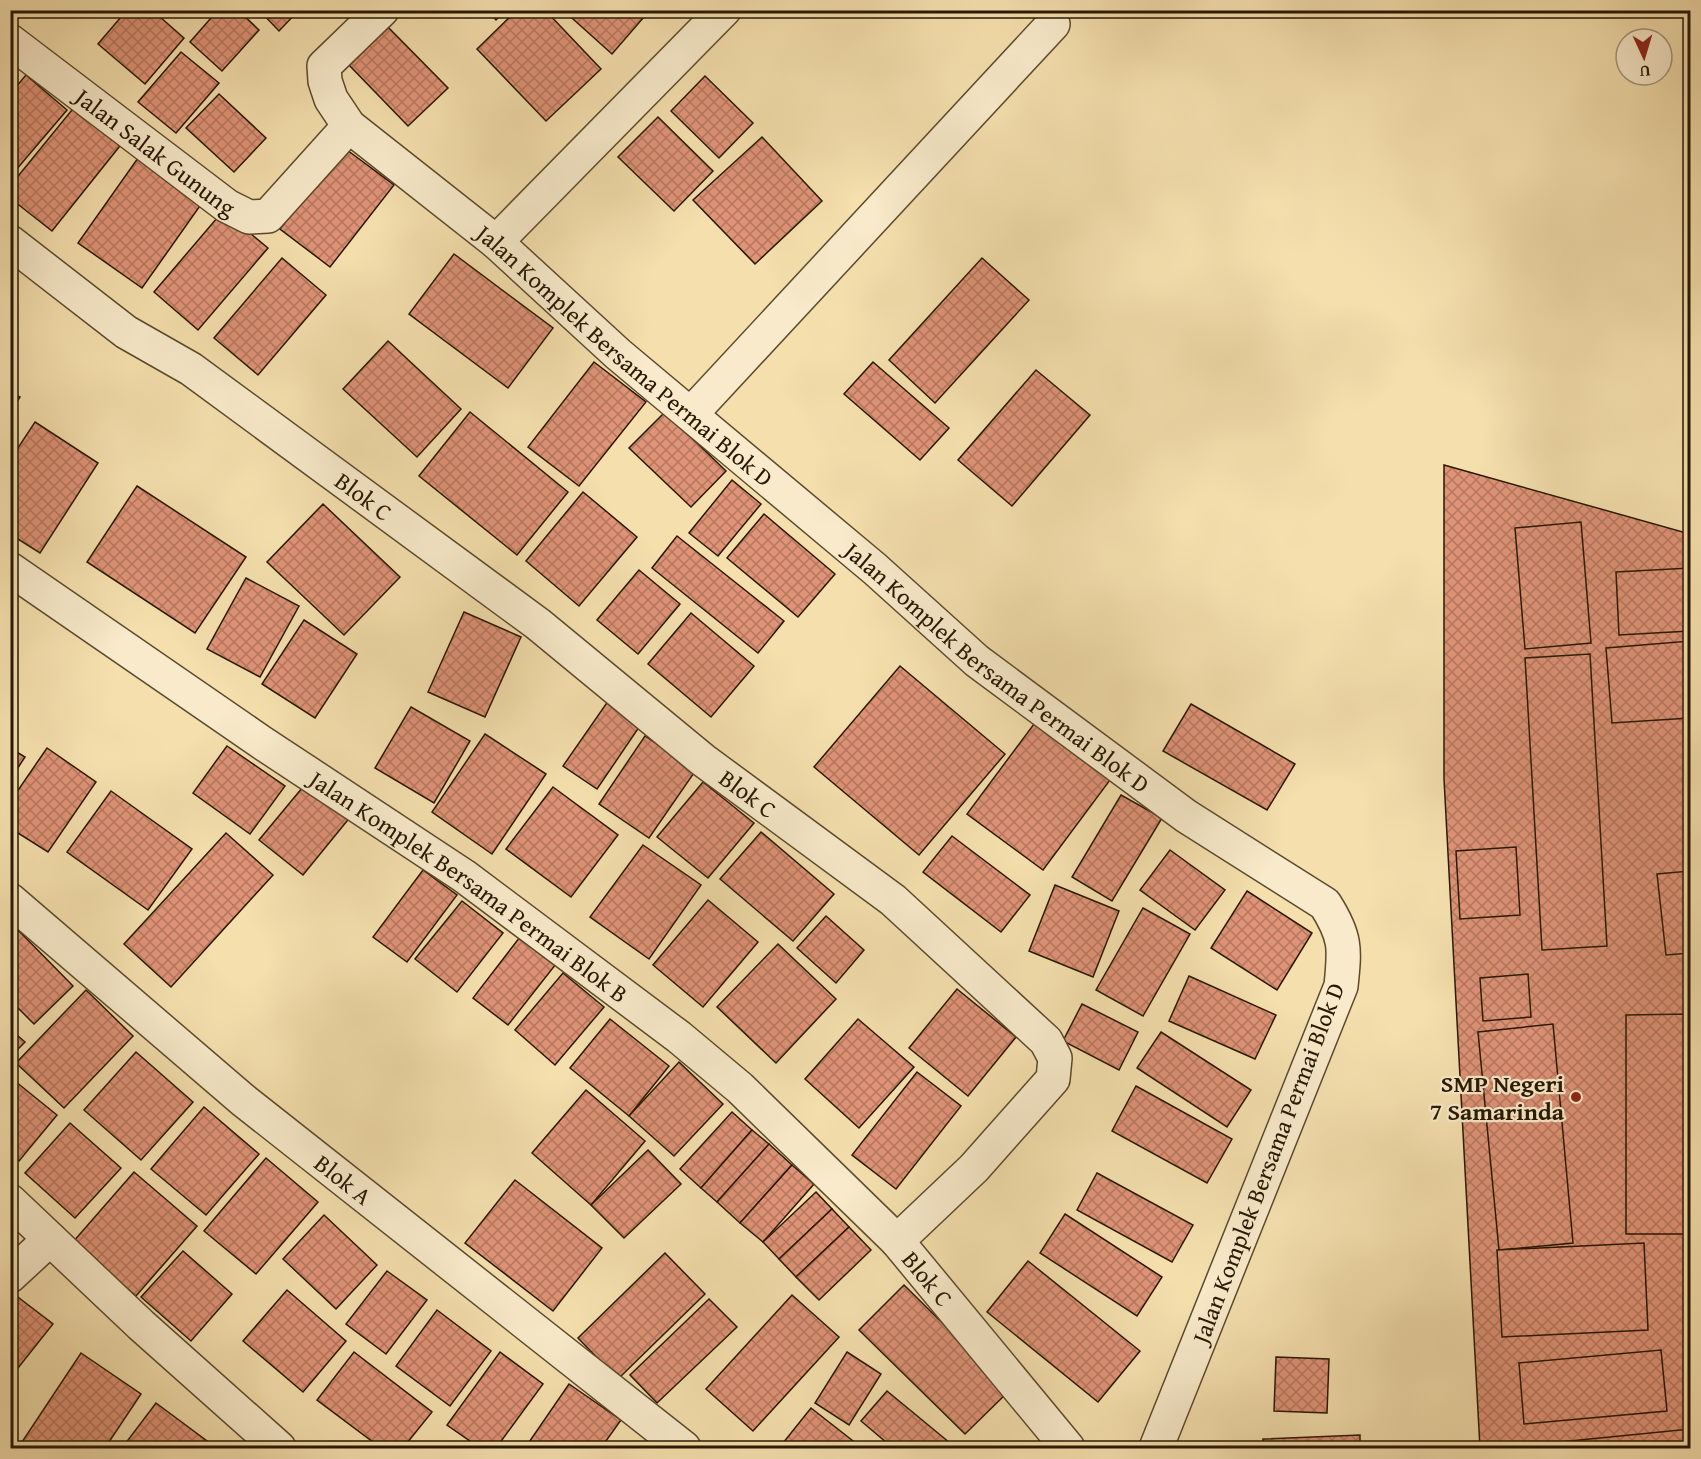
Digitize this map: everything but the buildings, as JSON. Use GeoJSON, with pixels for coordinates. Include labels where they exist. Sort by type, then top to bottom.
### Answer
{"type":"FeatureCollection","features":[{"type":"Feature","properties":{"kind":"street","name":"Jalan Komplek Bersama Permai Blok D"},"geometry":{"type":"LineString","coordinates":[[382,10],[324,66],[325,81],[331,99],[349,126],[496,242],[618,354],[875,568],[977,661],[1186,816],[1325,904],[1338,925],[1344,952],[1341,986],[1156,1449]]}},
{"type":"Feature","properties":{"kind":"street"},"geometry":{"type":"LineString","coordinates":[[496,242],[724,10]]}},
{"type":"Feature","properties":{"kind":"street"},"geometry":{"type":"LineString","coordinates":[[691,414],[1053,24]]}},
{"type":"Feature","properties":{"kind":"street","name":"Jalan Salak Gunung"},"geometry":{"type":"LineString","coordinates":[[10,41],[228,206],[249,217],[268,216],[349,126]]}},
{"type":"Feature","properties":{"kind":"street","name":"Blok C"},"geometry":{"type":"LineString","coordinates":[[10,242],[126,332],[191,369],[538,624],[703,760],[893,900],[1046,1041],[1054,1058],[1053,1079],[974,1168],[897,1241],[1068,1449]]}},
{"type":"Feature","properties":{"kind":"street","name":"Jalan Komplek Bersama Permai Blok B"},"geometry":{"type":"LineString","coordinates":[[10,569],[261,742],[464,876],[670,1030],[740,1088],[897,1241]]}},
{"type":"Feature","properties":{"kind":"street","name":"Blok A"},"geometry":{"type":"LineString","coordinates":[[10,900],[243,1100],[684,1449]]}},
{"type":"Feature","properties":{"kind":"street"},"geometry":{"type":"LineString","coordinates":[[10,1201],[141,1325],[279,1449]]}},
{"type":"Feature","properties":{"kind":"street"},"geometry":{"type":"LineString","coordinates":[[10,1276],[50,1239]]}},
{"type":"Feature","properties":{"kind":"place","name":"SMP Negeri 7 Samarinda"},"geometry":{"type":"Point","coordinates":[1576,1097]}}]}
